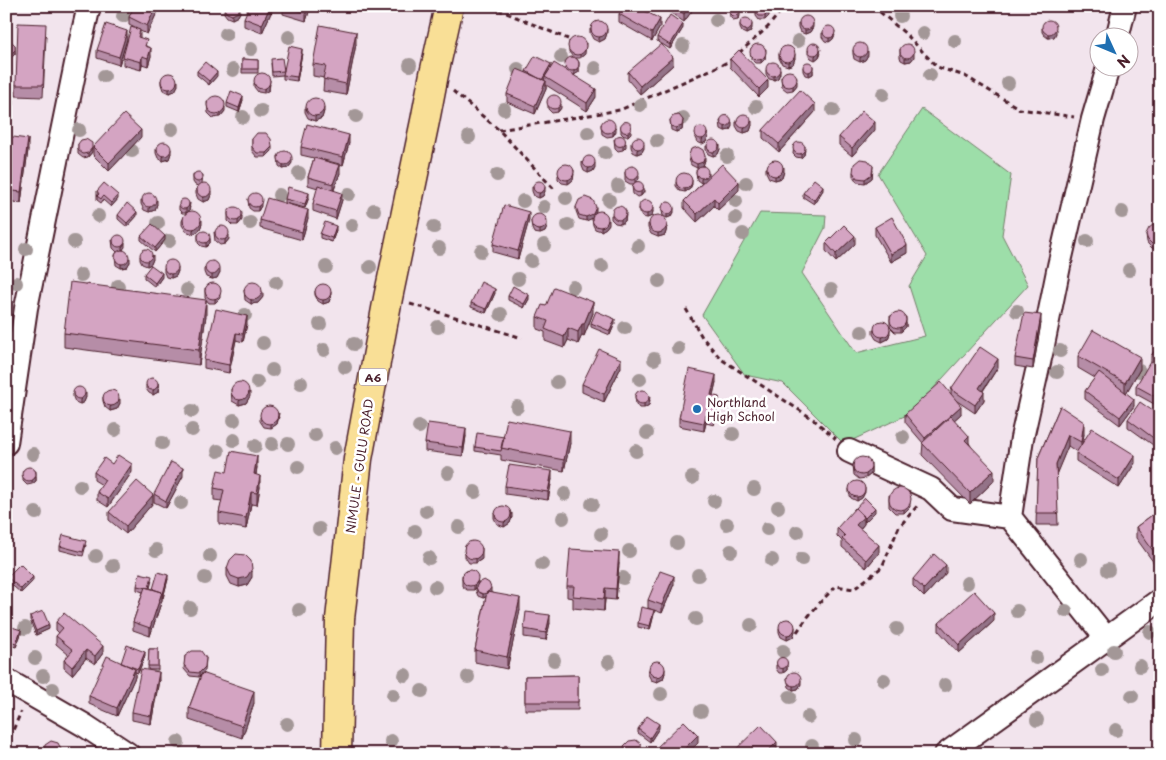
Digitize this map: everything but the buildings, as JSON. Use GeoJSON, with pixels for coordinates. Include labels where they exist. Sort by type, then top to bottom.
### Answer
{"type":"FeatureCollection","features":[{"type":"Feature","properties":{"kind":"main road","name":"NIMULE - GULU ROAD"},"geometry":{"type":"LineString","coordinates":[[337,754],[341,610],[358,459],[388,298],[449,6]]}},
{"type":"Feature","properties":{"kind":"street"},"geometry":{"type":"LineString","coordinates":[[6,443],[26,308],[78,49],[89,6]]}},
{"type":"Feature","properties":{"kind":"street"},"geometry":{"type":"LineString","coordinates":[[1120,28],[1125,6]]}},
{"type":"Feature","properties":{"kind":"street"},"geometry":{"type":"LineString","coordinates":[[1010,517],[1022,438],[1059,266],[1093,119],[1105,78]]}},
{"type":"Feature","properties":{"kind":"street"},"geometry":{"type":"LineString","coordinates":[[850,450],[931,489],[952,509],[1010,517],[1106,638]]}},
{"type":"Feature","properties":{"kind":"street"},"geometry":{"type":"LineString","coordinates":[[946,754],[1160,600]]}},
{"type":"Feature","properties":{"kind":"street"},"geometry":{"type":"LineString","coordinates":[[6,680],[84,725],[128,754]]}},
{"type":"Feature","properties":{"kind":"path"},"geometry":{"type":"LineString","coordinates":[[490,6],[568,39]]}},
{"type":"Feature","properties":{"kind":"path"},"geometry":{"type":"LineString","coordinates":[[499,130],[620,110],[728,62],[768,27],[785,6]]}},
{"type":"Feature","properties":{"kind":"path"},"geometry":{"type":"LineString","coordinates":[[873,6],[907,35],[937,67],[965,76],[1020,109],[1093,119]]}},
{"type":"Feature","properties":{"kind":"path"},"geometry":{"type":"LineString","coordinates":[[434,74],[499,130],[554,188]]}},
{"type":"Feature","properties":{"kind":"path"},"geometry":{"type":"LineString","coordinates":[[388,298],[522,338]]}},
{"type":"Feature","properties":{"kind":"path"},"geometry":{"type":"LineString","coordinates":[[686,309],[702,337],[721,359],[813,419],[850,450]]}},
{"type":"Feature","properties":{"kind":"path"},"geometry":{"type":"LineString","coordinates":[[797,632],[820,602],[836,586],[854,589],[882,567],[899,528],[931,489]]}},
{"type":"Feature","properties":{"kind":"path"},"geometry":{"type":"LineString","coordinates":[[6,746],[29,693]]}},
{"type":"Feature","properties":{"kind":"green space"},"geometry":{"type":"Polygon","coordinates":[[[922,109],[1011,175],[1002,235],[1028,285],[911,413],[844,444],[783,383],[745,375],[702,315],[760,213],[826,215],[825,228],[802,273],[856,353],[925,336],[909,286],[927,256],[878,174],[922,109]]]}},
{"type":"Feature","properties":{"kind":"place","name":"Northland High School"},"geometry":{"type":"Point","coordinates":[697,409]}}]}
